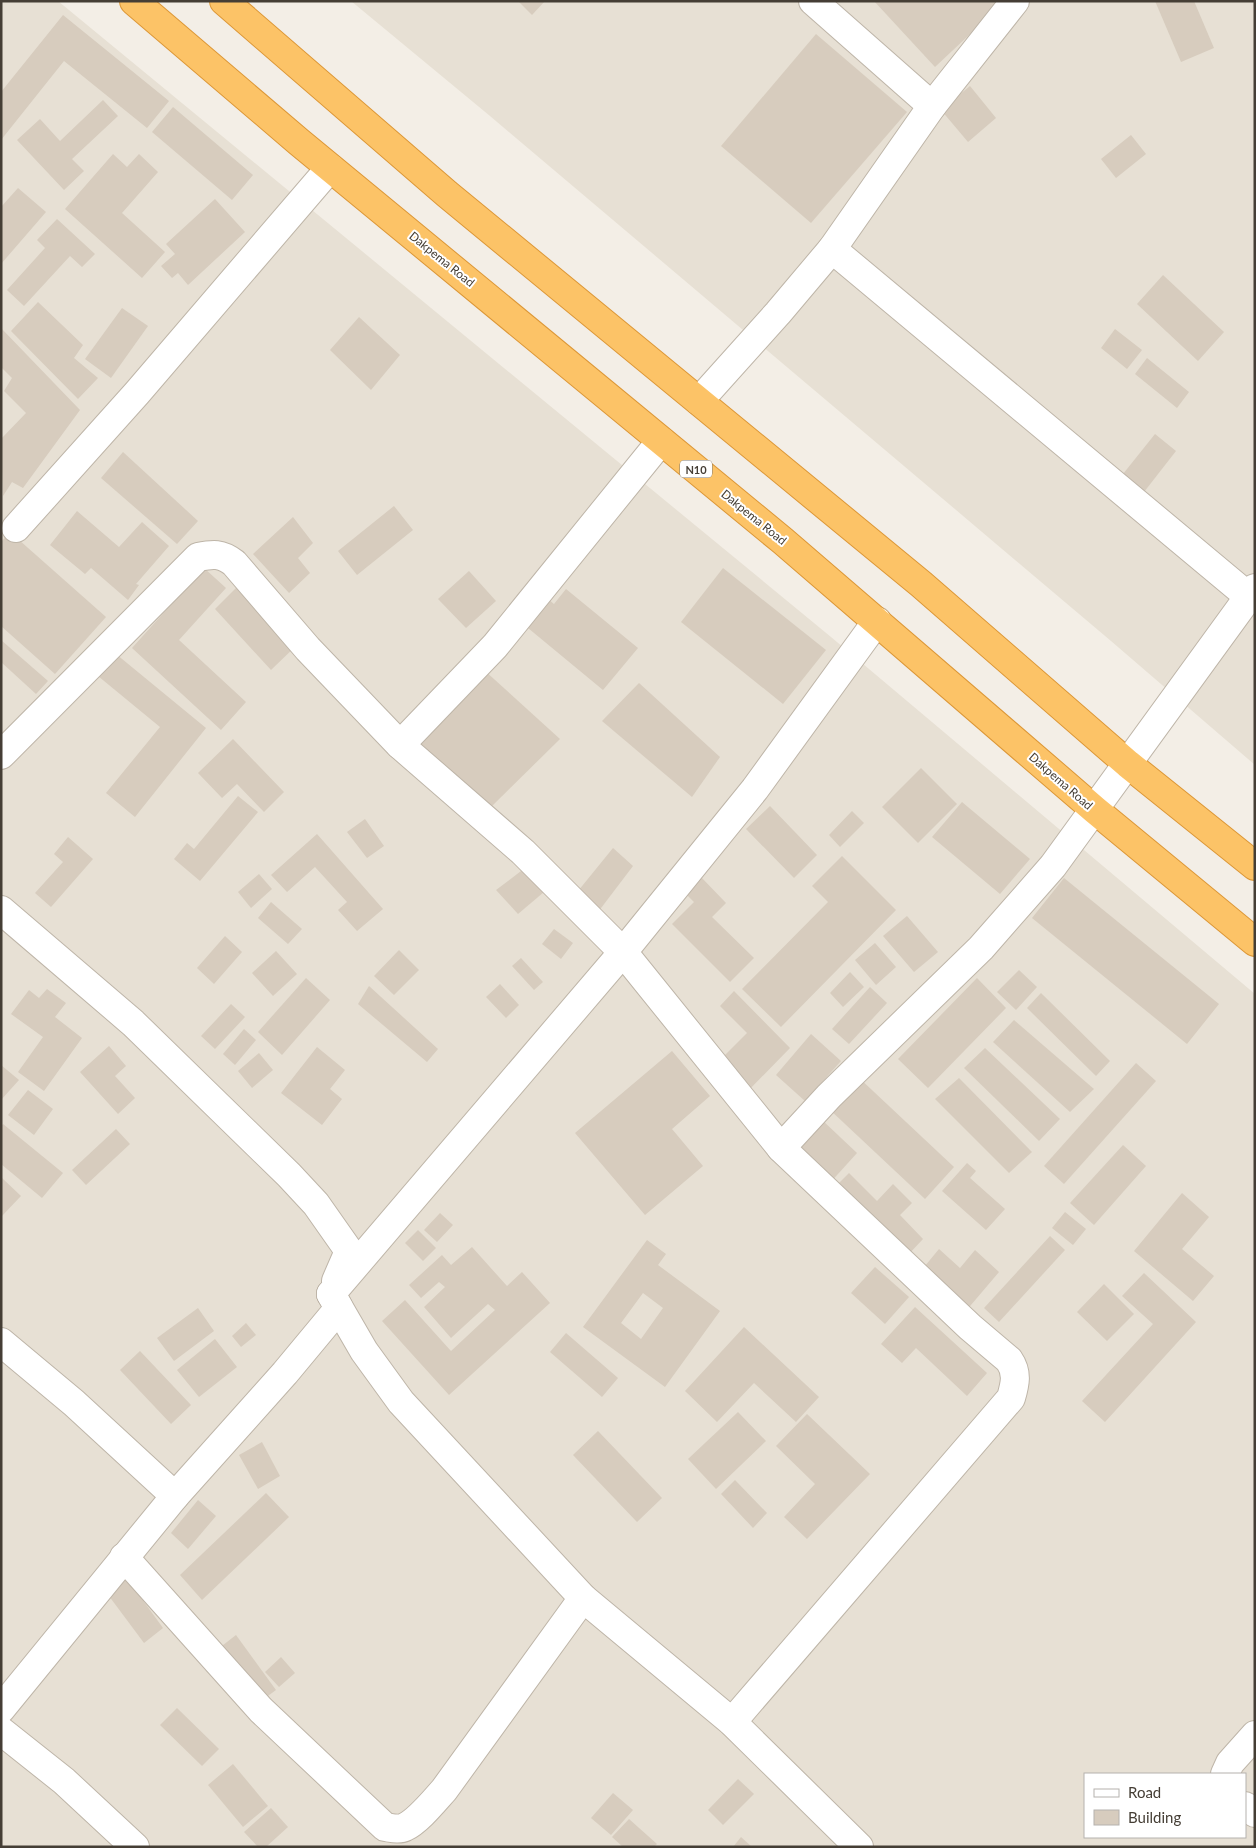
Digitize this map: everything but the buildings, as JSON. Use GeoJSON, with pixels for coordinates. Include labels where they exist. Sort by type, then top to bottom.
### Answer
{"type":"FeatureCollection","features":[{"type":"Feature","properties":{"kind":"highway","name":"Dakpema Road"},"geometry":{"type":"LineString","coordinates":[[134,1],[330,168],[783,541],[1095,810],[1255,942]]}},
{"type":"Feature","properties":{"kind":"highway"},"geometry":{"type":"LineString","coordinates":[[224,1],[447,194],[921,584],[1128,764],[1255,866]]}},
{"type":"Feature","properties":{"kind":"street"},"geometry":{"type":"LineString","coordinates":[[813,1],[932,106]]}},
{"type":"Feature","properties":{"kind":"street"},"geometry":{"type":"LineString","coordinates":[[699,401],[778,313],[832,249],[932,106],[1015,1]]}},
{"type":"Feature","properties":{"kind":"street"},"geometry":{"type":"LineString","coordinates":[[16,528],[137,393],[330,168]]}},
{"type":"Feature","properties":{"kind":"street"},"geometry":{"type":"LineString","coordinates":[[781,1148],[829,1096],[981,948],[1053,866],[1251,592],[832,249]]}},
{"type":"Feature","properties":{"kind":"street"},"geometry":{"type":"LineString","coordinates":[[400,745],[495,646],[661,441]]}},
{"type":"Feature","properties":{"kind":"street"},"geometry":{"type":"LineString","coordinates":[[1,755],[198,557],[219,554],[225,556],[234,563],[308,649],[400,745],[524,852],[623,952],[781,1148],[970,1327],[1009,1360],[1013,1367],[1015,1383],[1011,1398],[732,1722]]}},
{"type":"Feature","properties":{"kind":"street"},"geometry":{"type":"LineString","coordinates":[[331,1294],[623,952],[755,789],[877,621]]}},
{"type":"Feature","properties":{"kind":"street"},"geometry":{"type":"LineString","coordinates":[[1,910],[133,1023],[316,1204],[348,1251],[331,1294],[338,1308],[285,1373],[175,1496],[1,1709]]}},
{"type":"Feature","properties":{"kind":"street"},"geometry":{"type":"LineString","coordinates":[[331,1294],[364,1350],[401,1402],[583,1598],[732,1722],[859,1847]]}},
{"type":"Feature","properties":{"kind":"street"},"geometry":{"type":"LineString","coordinates":[[1,1342],[74,1402],[175,1496]]}},
{"type":"Feature","properties":{"kind":"street"},"geometry":{"type":"LineString","coordinates":[[124,1557],[261,1710],[385,1827],[406,1827],[444,1790],[583,1598]]}},
{"type":"Feature","properties":{"kind":"street"},"geometry":{"type":"LineString","coordinates":[[1,1731],[64,1781],[135,1847]]}},
{"type":"Feature","properties":{"kind":"street"},"geometry":{"type":"LineString","coordinates":[[1225,1773],[1230,1763],[1255,1735]]}},
{"type":"Feature","properties":{"kind":"shaded area"},"geometry":{"type":"Polygon","coordinates":[[[1,1],[58,1],[831,637],[1255,994],[1255,1847],[1,1847],[1,1]]]}},
{"type":"Feature","properties":{"kind":"shaded area"},"geometry":{"type":"Polygon","coordinates":[[[351,1],[1255,1],[1255,765],[490,116],[351,1]]]}}]}
